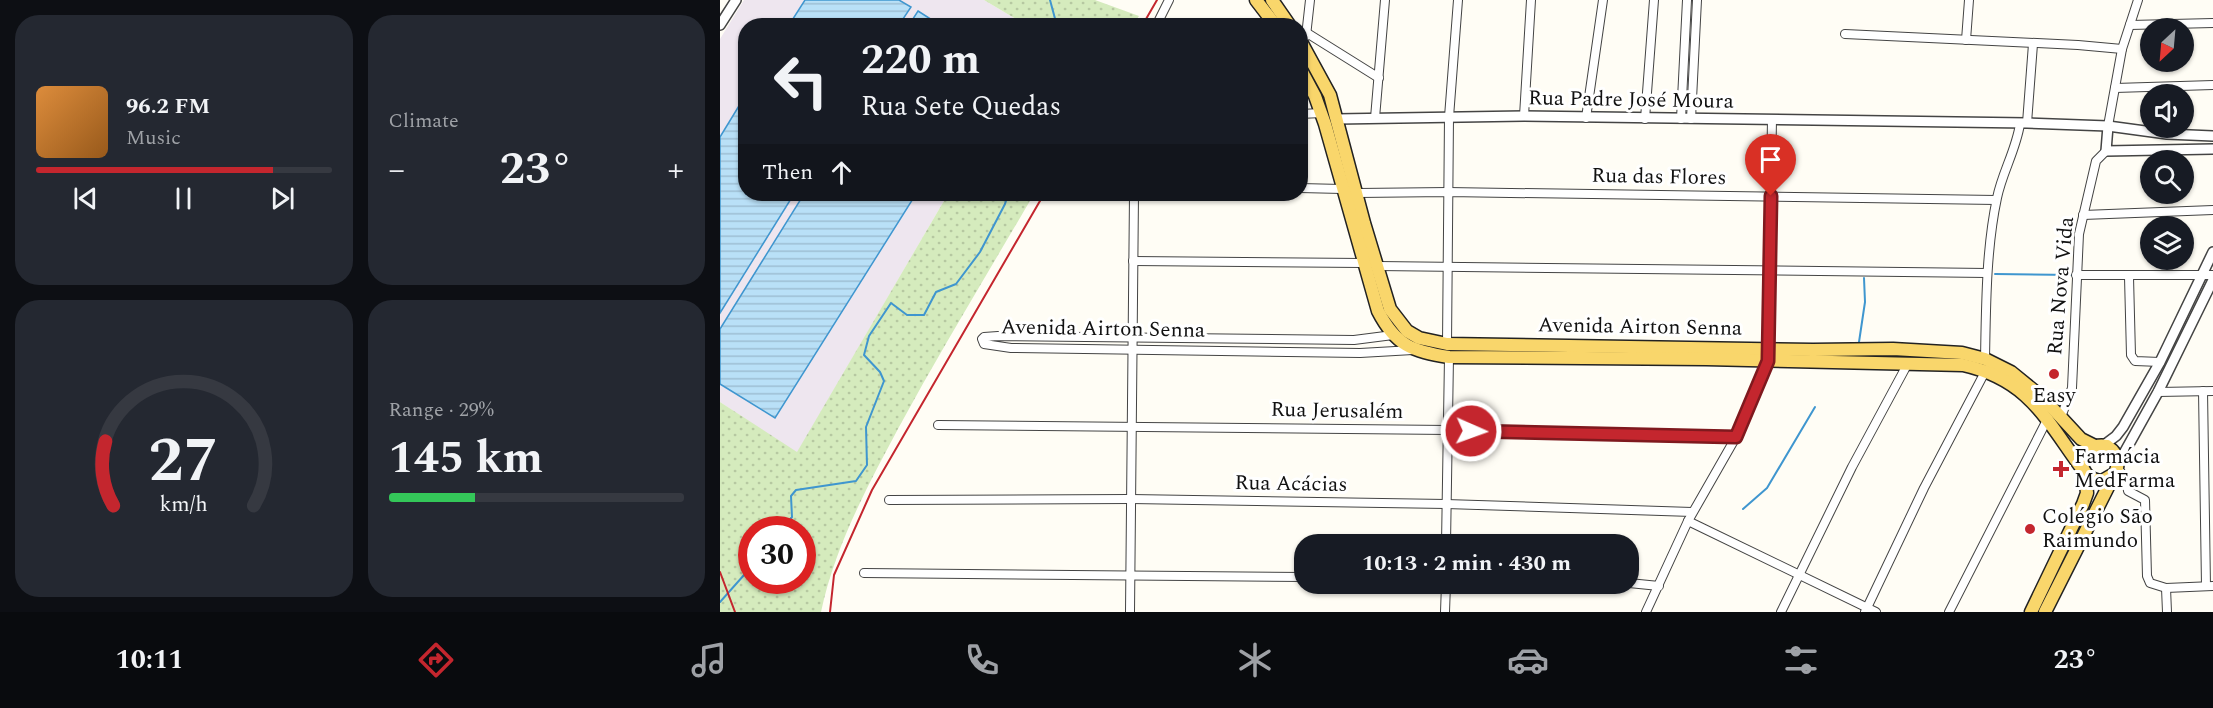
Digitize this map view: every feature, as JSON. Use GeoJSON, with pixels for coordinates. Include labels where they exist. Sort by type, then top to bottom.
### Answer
{"type":"FeatureCollection","features":[{"type":"Feature","properties":{"kind":"main road"},"geometry":{"type":"LineString","coordinates":[[1256,0],[1270,18]]}},
{"type":"Feature","properties":{"kind":"main road"},"geometry":{"type":"LineString","coordinates":[[1272,0],[1284,18]]}},
{"type":"Feature","properties":{"kind":"main road"},"geometry":{"type":"LineString","coordinates":[[1308,48],[1330,95],[1358,193],[1363,262],[1378,311],[1393,335]]}},
{"type":"Feature","properties":{"kind":"main road"},"geometry":{"type":"LineString","coordinates":[[1308,84],[1322,113],[1342,189],[1378,266]]}},
{"type":"Feature","properties":{"kind":"main road","name":"Avenida Airton Senna"},"geometry":{"type":"LineString","coordinates":[[1378,266],[1390,309],[1407,331],[1448,350]]}},
{"type":"Feature","properties":{"kind":"main road","name":"Avenida Airton Senna"},"geometry":{"type":"LineString","coordinates":[[1393,335],[1414,350],[1728,354],[1907,364],[1985,364]]}},
{"type":"Feature","properties":{"kind":"main road","name":"Avenida Airton Senna"},"geometry":{"type":"LineString","coordinates":[[1768,355],[1813,351],[1942,351],[2011,372],[2027,384],[2054,417],[2084,472]]}},
{"type":"Feature","properties":{"kind":"main road","name":"Avenida Airton Senna"},"geometry":{"type":"LineString","coordinates":[[2054,417],[2081,439],[2099,446]]}},
{"type":"Feature","properties":{"kind":"main road"},"geometry":{"type":"LineString","coordinates":[[2031,612],[2087,493],[2083,458],[2090,448],[2099,446],[2114,452],[2117,469],[2045,612]]}},
{"type":"Feature","properties":{"kind":"main road"},"geometry":{"type":"LineString","coordinates":[[2084,472],[2096,481],[2102,481],[2117,469]]}},
{"type":"Feature","properties":{"kind":"street"},"geometry":{"type":"LineString","coordinates":[[720,25],[736,0]]}},
{"type":"Feature","properties":{"kind":"street"},"geometry":{"type":"LineString","coordinates":[[1160,18],[1169,0]]}},
{"type":"Feature","properties":{"kind":"street"},"geometry":{"type":"LineString","coordinates":[[1307,18],[1310,0]]}},
{"type":"Feature","properties":{"kind":"street"},"geometry":{"type":"LineString","coordinates":[[1376,118],[1385,0]]}},
{"type":"Feature","properties":{"kind":"street"},"geometry":{"type":"LineString","coordinates":[[1446,534],[1449,430],[1447,267],[1449,117],[1458,0]]}},
{"type":"Feature","properties":{"kind":"street"},"geometry":{"type":"LineString","coordinates":[[1524,116],[1531,0]]}},
{"type":"Feature","properties":{"kind":"street"},"geometry":{"type":"LineString","coordinates":[[1586,118],[1603,0]]}},
{"type":"Feature","properties":{"kind":"street"},"geometry":{"type":"LineString","coordinates":[[1645,119],[1653,0]]}},
{"type":"Feature","properties":{"kind":"street"},"geometry":{"type":"LineString","coordinates":[[1686,119],[1684,55],[1687,0]]}},
{"type":"Feature","properties":{"kind":"street"},"geometry":{"type":"LineString","coordinates":[[1686,119],[1695,56],[1697,0]]}},
{"type":"Feature","properties":{"kind":"street"},"geometry":{"type":"LineString","coordinates":[[1966,40],[1969,0]]}},
{"type":"Feature","properties":{"kind":"street"},"geometry":{"type":"LineString","coordinates":[[2108,126],[2122,49],[2138,0]]}},
{"type":"Feature","properties":{"kind":"street"},"geometry":{"type":"LineString","coordinates":[[2130,25],[2213,23]]}},
{"type":"Feature","properties":{"kind":"street"},"geometry":{"type":"LineString","coordinates":[[1845,34],[2122,49]]}},
{"type":"Feature","properties":{"kind":"street"},"geometry":{"type":"LineString","coordinates":[[1308,41],[1379,78]]}},
{"type":"Feature","properties":{"kind":"street"},"geometry":{"type":"LineString","coordinates":[[1867,610],[1985,364],[1988,273],[1996,200],[2023,123],[2033,44]]}},
{"type":"Feature","properties":{"kind":"street"},"geometry":{"type":"LineString","coordinates":[[1684,55],[1695,56]]}},
{"type":"Feature","properties":{"kind":"street"},"geometry":{"type":"LineString","coordinates":[[2115,88],[2213,85]]}},
{"type":"Feature","properties":{"kind":"street"},"geometry":{"type":"LineString","coordinates":[[1308,114],[1322,113]]}},
{"type":"Feature","properties":{"kind":"street","name":"Rua Padre José Moura"},"geometry":{"type":"LineString","coordinates":[[1337,119],[1524,116],[2023,123],[2108,126],[2166,134],[2213,136]]}},
{"type":"Feature","properties":{"kind":"street"},"geometry":{"type":"LineString","coordinates":[[1646,612],[1692,512],[1736,437],[1768,355],[1772,120]]}},
{"type":"Feature","properties":{"kind":"street","name":"Rua Nova Vida"},"geometry":{"type":"LineString","coordinates":[[1949,612],[2054,417],[2072,388],[2079,234],[2096,161],[2106,151],[2108,126]]}},
{"type":"Feature","properties":{"kind":"street"},"geometry":{"type":"LineString","coordinates":[[2106,151],[2213,149]]}},
{"type":"Feature","properties":{"kind":"street"},"geometry":{"type":"LineString","coordinates":[[1308,188],[1342,189]]}},
{"type":"Feature","properties":{"kind":"street","name":"Rua das Flores"},"geometry":{"type":"LineString","coordinates":[[1358,193],[1448,192],[1996,200]]}},
{"type":"Feature","properties":{"kind":"street"},"geometry":{"type":"LineString","coordinates":[[1130,612],[1134,201]]}},
{"type":"Feature","properties":{"kind":"street"},"geometry":{"type":"LineString","coordinates":[[2084,215],[2213,210]]}},
{"type":"Feature","properties":{"kind":"street"},"geometry":{"type":"LineString","coordinates":[[2099,446],[2116,436],[2124,427],[2160,362],[2213,252]]}},
{"type":"Feature","properties":{"kind":"street"},"geometry":{"type":"LineString","coordinates":[[1133,261],[1363,262]]}},
{"type":"Feature","properties":{"kind":"street"},"geometry":{"type":"LineString","coordinates":[[1378,266],[1988,273]]}},
{"type":"Feature","properties":{"kind":"street"},"geometry":{"type":"LineString","coordinates":[[2076,275],[2129,277],[2202,275],[2213,278],[2158,392],[2117,469],[2126,478],[2128,491],[2145,500],[2147,576],[2150,583],[2166,588],[2209,586],[2203,391]]}},
{"type":"Feature","properties":{"kind":"street"},"geometry":{"type":"LineString","coordinates":[[2129,277],[2131,355],[2135,361],[2160,362]]}},
{"type":"Feature","properties":{"kind":"street","name":"Avenida Airton Senna"},"geometry":{"type":"LineString","coordinates":[[1393,335],[1354,340],[998,336],[982,339],[984,344],[989,346],[1011,348],[1360,353],[1414,350]]}},
{"type":"Feature","properties":{"kind":"street"},"geometry":{"type":"LineString","coordinates":[[1255,350],[1256,340]]}},
{"type":"Feature","properties":{"kind":"street"},"geometry":{"type":"LineString","coordinates":[[1781,612],[1852,467],[1907,364]]}},
{"type":"Feature","properties":{"kind":"street"},"geometry":{"type":"LineString","coordinates":[[2158,392],[2213,391]]}},
{"type":"Feature","properties":{"kind":"street","name":"Rua Jerusalém"},"geometry":{"type":"LineString","coordinates":[[938,425],[1449,430],[1736,437]]}},
{"type":"Feature","properties":{"kind":"street","name":"Rua Acácias"},"geometry":{"type":"LineString","coordinates":[[889,500],[1131,499],[1446,504],[1692,512]]}},
{"type":"Feature","properties":{"kind":"street"},"geometry":{"type":"LineString","coordinates":[[1688,521],[1800,574],[1867,610],[1876,612]]}},
{"type":"Feature","properties":{"kind":"street"},"geometry":{"type":"LineString","coordinates":[[864,573],[1294,577]]}},
{"type":"Feature","properties":{"kind":"street"},"geometry":{"type":"LineString","coordinates":[[1639,584],[1659,586]]}},
{"type":"Feature","properties":{"kind":"street"},"geometry":{"type":"LineString","coordinates":[[2166,588],[2167,612]]}},
{"type":"Feature","properties":{"kind":"street"},"geometry":{"type":"LineString","coordinates":[[1445,612],[1446,594]]}},
{"type":"Feature","properties":{"kind":"shaded area"},"geometry":{"type":"Polygon","coordinates":[[[744,0],[984,0],[1014,18],[738,18],[738,201],[944,201],[797,453],[720,402],[720,39],[744,0]]]}},
{"type":"Feature","properties":{"kind":"green space"},"geometry":{"type":"Polygon","coordinates":[[[984,0],[1095,0],[1139,16],[1138,18],[1014,18],[984,0]]]}},
{"type":"Feature","properties":{"kind":"green space"},"geometry":{"type":"Polygon","coordinates":[[[944,201],[1030,201],[932,368],[875,472],[843,540],[821,612],[720,612],[720,402],[797,452],[944,201]]]}},
{"type":"Feature","properties":{"kind":"water"},"geometry":{"type":"Polygon","coordinates":[[[805,0],[899,0],[911,7],[904,18],[793,18],[805,0]]]}},
{"type":"Feature","properties":{"kind":"water"},"geometry":{"type":"Polygon","coordinates":[[[918,11],[929,18],[914,18],[918,11]]]}},
{"type":"Feature","properties":{"kind":"water"},"geometry":{"type":"Polygon","coordinates":[[[738,107],[738,201],[790,201],[720,313],[720,137],[738,107]]]}},
{"type":"Feature","properties":{"kind":"water"},"geometry":{"type":"Polygon","coordinates":[[[800,201],[912,201],[775,418],[720,384],[720,329],[800,201]]]}},
{"type":"Feature","properties":{"kind":"waterway"},"geometry":{"type":"LineString","coordinates":[[1050,0],[1055,18]]}},
{"type":"Feature","properties":{"kind":"waterway"},"geometry":{"type":"LineString","coordinates":[[792,516],[791,496],[796,490],[856,481],[867,465],[866,427],[884,381],[880,372],[864,355],[869,336],[891,303],[907,315],[924,315],[936,292],[956,284],[980,252],[1006,201]]}},
{"type":"Feature","properties":{"kind":"waterway"},"geometry":{"type":"LineString","coordinates":[[1995,274],[2073,275]]}},
{"type":"Feature","properties":{"kind":"waterway"},"geometry":{"type":"LineString","coordinates":[[1859,342],[1865,302],[1864,278]]}},
{"type":"Feature","properties":{"kind":"waterway"},"geometry":{"type":"LineString","coordinates":[[1743,509],[1767,488],[1815,407]]}},
{"type":"Feature","properties":{"kind":"waterway"},"geometry":{"type":"LineString","coordinates":[[720,602],[738,582]]}},
{"type":"Feature","properties":{"kind":"railway"},"geometry":{"type":"LineString","coordinates":[[1147,18],[1157,0]]}},
{"type":"Feature","properties":{"kind":"railway"},"geometry":{"type":"LineString","coordinates":[[830,612],[834,575],[872,490],[1040,201]]}},
{"type":"Feature","properties":{"kind":"railway"},"geometry":{"type":"LineString","coordinates":[[720,572],[735,612]]}},
{"type":"Feature","properties":{"kind":"place","name":"Easy"},"geometry":{"type":"Point","coordinates":[2054,374]}},
{"type":"Feature","properties":{"kind":"place","name":"Farmácia MedFarma"},"geometry":{"type":"Point","coordinates":[2061,469]}},
{"type":"Feature","properties":{"kind":"place","name":"Colégio São Raimundo"},"geometry":{"type":"Point","coordinates":[2030,529]}},
{"type":"Feature","properties":{"kind":"route"},"geometry":{"type":"LineString","coordinates":[[1471,431],[1736,437],[1768,361],[1771,196]]}}]}
